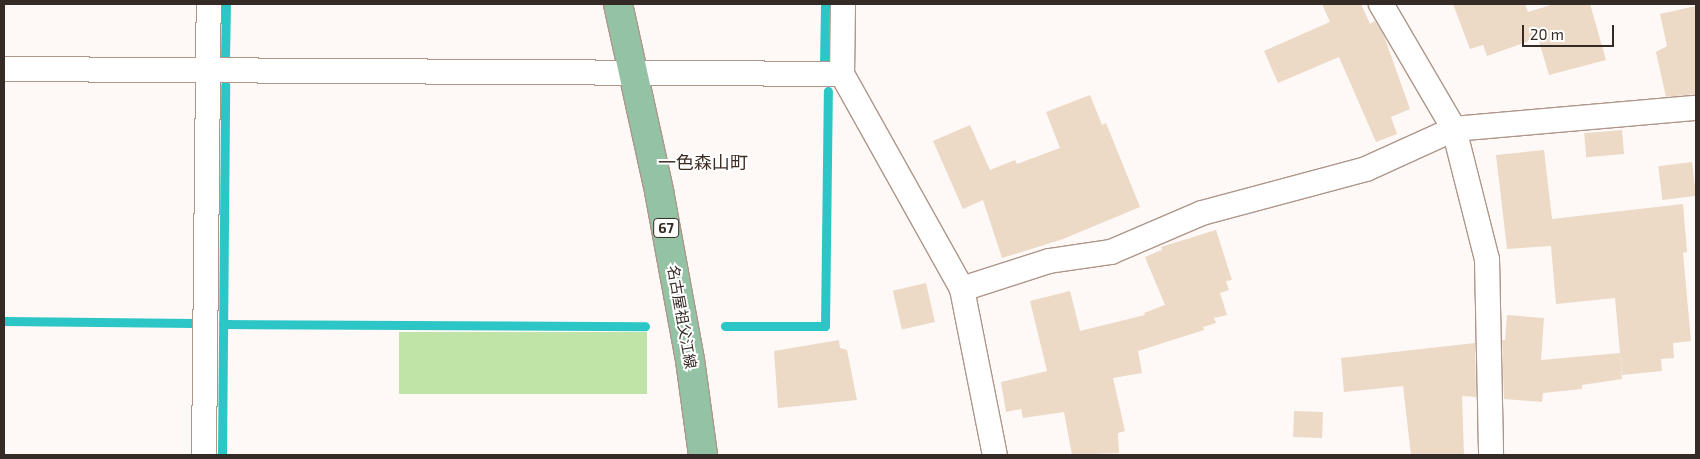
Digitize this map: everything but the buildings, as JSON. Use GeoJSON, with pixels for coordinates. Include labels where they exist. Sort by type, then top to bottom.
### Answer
{"type":"FeatureCollection","features":[{"type":"Feature","properties":{"kind":"main road","name":"名古屋祖父江線"},"geometry":{"type":"LineString","coordinates":[[618,4],[661,200],[690,360],[703,455]]}},
{"type":"Feature","properties":{"kind":"street"},"geometry":{"type":"LineString","coordinates":[[204,455],[209,4]]}},
{"type":"Feature","properties":{"kind":"street"},"geometry":{"type":"LineString","coordinates":[[843,4],[842,74],[962,289],[995,455]]}},
{"type":"Feature","properties":{"kind":"street"},"geometry":{"type":"LineString","coordinates":[[1381,4],[1454,129],[1487,259],[1491,455]]}},
{"type":"Feature","properties":{"kind":"street"},"geometry":{"type":"LineString","coordinates":[[4,69],[842,74]]}},
{"type":"Feature","properties":{"kind":"street"},"geometry":{"type":"LineString","coordinates":[[962,289],[1049,261],[1111,252],[1202,213],[1366,168],[1454,129],[1696,108]]}},
{"type":"Feature","properties":{"kind":"green space"},"geometry":{"type":"Polygon","coordinates":[[[399,332],[647,332],[647,394],[399,394],[399,332]]]}},
{"type":"Feature","properties":{"kind":"waterway"},"geometry":{"type":"LineString","coordinates":[[225,59],[226,4]]}},
{"type":"Feature","properties":{"kind":"waterway"},"geometry":{"type":"LineString","coordinates":[[824,64],[825,4]]}},
{"type":"Feature","properties":{"kind":"waterway"},"geometry":{"type":"LineString","coordinates":[[222,455],[225,85]]}},
{"type":"Feature","properties":{"kind":"waterway"},"geometry":{"type":"LineString","coordinates":[[725,326],[825,326],[828,91]]}},
{"type":"Feature","properties":{"kind":"waterway"},"geometry":{"type":"LineString","coordinates":[[4,321],[194,323]]}},
{"type":"Feature","properties":{"kind":"waterway"},"geometry":{"type":"LineString","coordinates":[[223,324],[645,326]]}},
{"type":"Feature","properties":{"kind":"district","name":"一色森山町"},"geometry":{"type":"Point","coordinates":[703,162]}}]}
